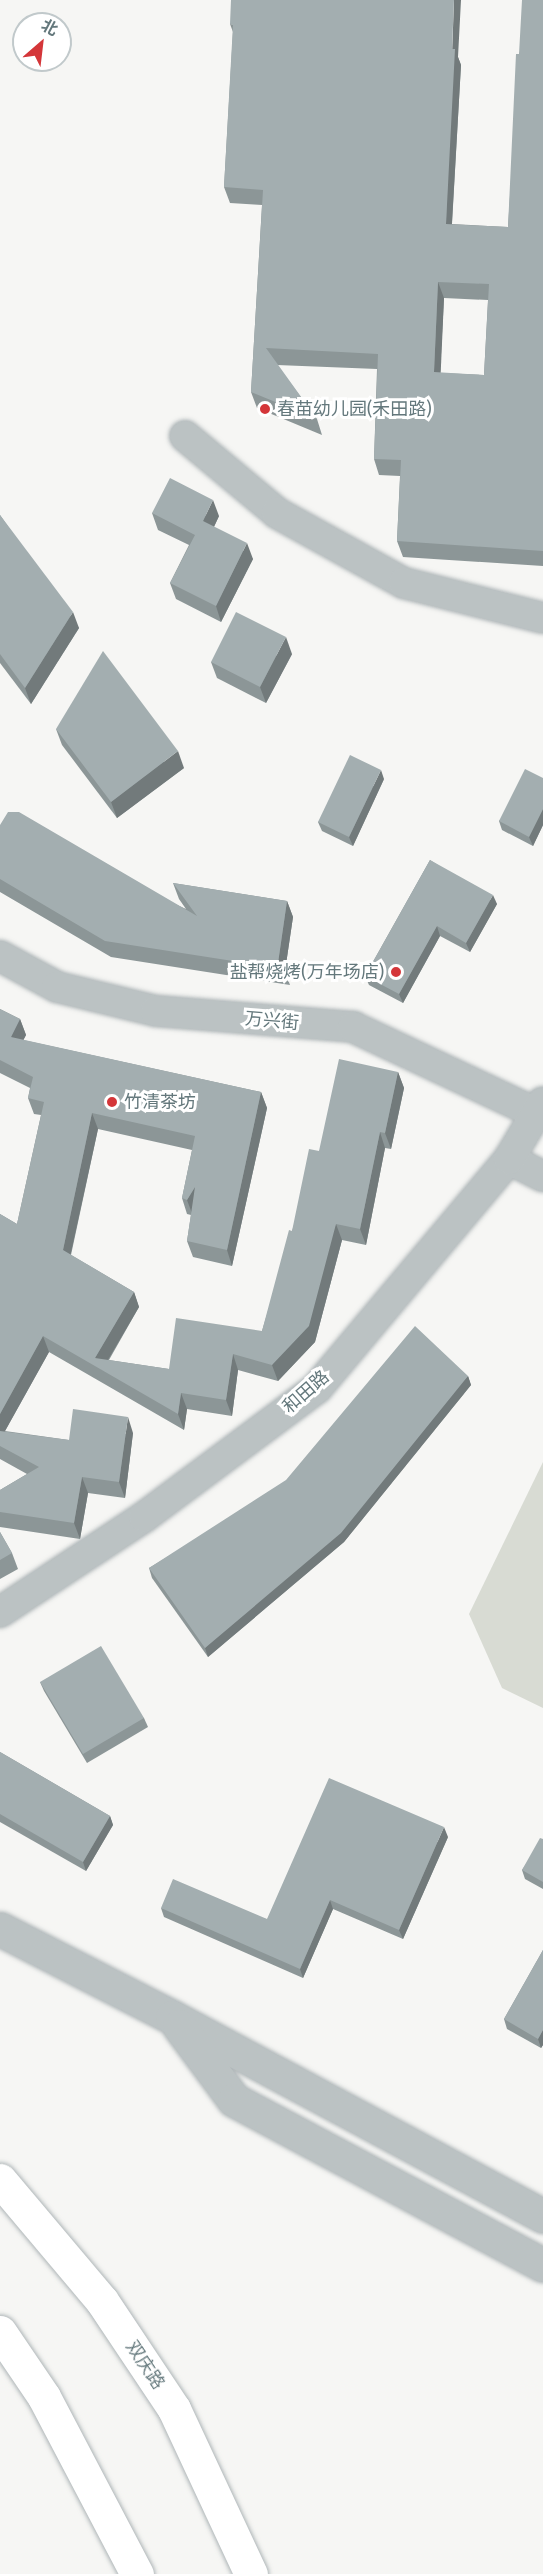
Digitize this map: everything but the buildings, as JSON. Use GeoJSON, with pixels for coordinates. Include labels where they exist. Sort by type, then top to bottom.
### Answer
{"type":"FeatureCollection","features":[{"type":"Feature","properties":{"kind":"main road","name":"双庆路"},"geometry":{"type":"LineString","coordinates":[[0,2180],[102,2301],[174,2409],[251,2574]]}},
{"type":"Feature","properties":{"kind":"main road"},"geometry":{"type":"LineString","coordinates":[[0,2332],[44,2397],[137,2574]]}},
{"type":"Feature","properties":{"kind":"street"},"geometry":{"type":"LineString","coordinates":[[185,436],[277,513],[404,583],[543,618]]}},
{"type":"Feature","properties":{"kind":"street","name":"万兴街"},"geometry":{"type":"LineString","coordinates":[[0,956],[57,987],[156,1011],[353,1027],[540,1107]]}},
{"type":"Feature","properties":{"kind":"street","name":"和田路"},"geometry":{"type":"LineString","coordinates":[[0,1612],[144,1517],[316,1388],[509,1159],[540,1107]]}},
{"type":"Feature","properties":{"kind":"street"},"geometry":{"type":"LineString","coordinates":[[509,1159],[543,1176]]}},
{"type":"Feature","properties":{"kind":"street"},"geometry":{"type":"LineString","coordinates":[[0,1929],[172,2017],[543,2216]]}},
{"type":"Feature","properties":{"kind":"street"},"geometry":{"type":"LineString","coordinates":[[172,2017],[234,2100],[543,2265]]}},
{"type":"Feature","properties":{"kind":"shaded area"},"geometry":{"type":"Polygon","coordinates":[[[543,1462],[543,1708],[502,1688],[469,1614],[543,1462]]]}},
{"type":"Feature","properties":{"kind":"place","name":"春苗幼儿园(禾田路)"},"geometry":{"type":"Point","coordinates":[265,409]}},
{"type":"Feature","properties":{"kind":"place","name":"盐帮烧烤(万年场店)"},"geometry":{"type":"Point","coordinates":[396,972]}},
{"type":"Feature","properties":{"kind":"place","name":"竹清茶坊"},"geometry":{"type":"Point","coordinates":[112,1102]}}]}
